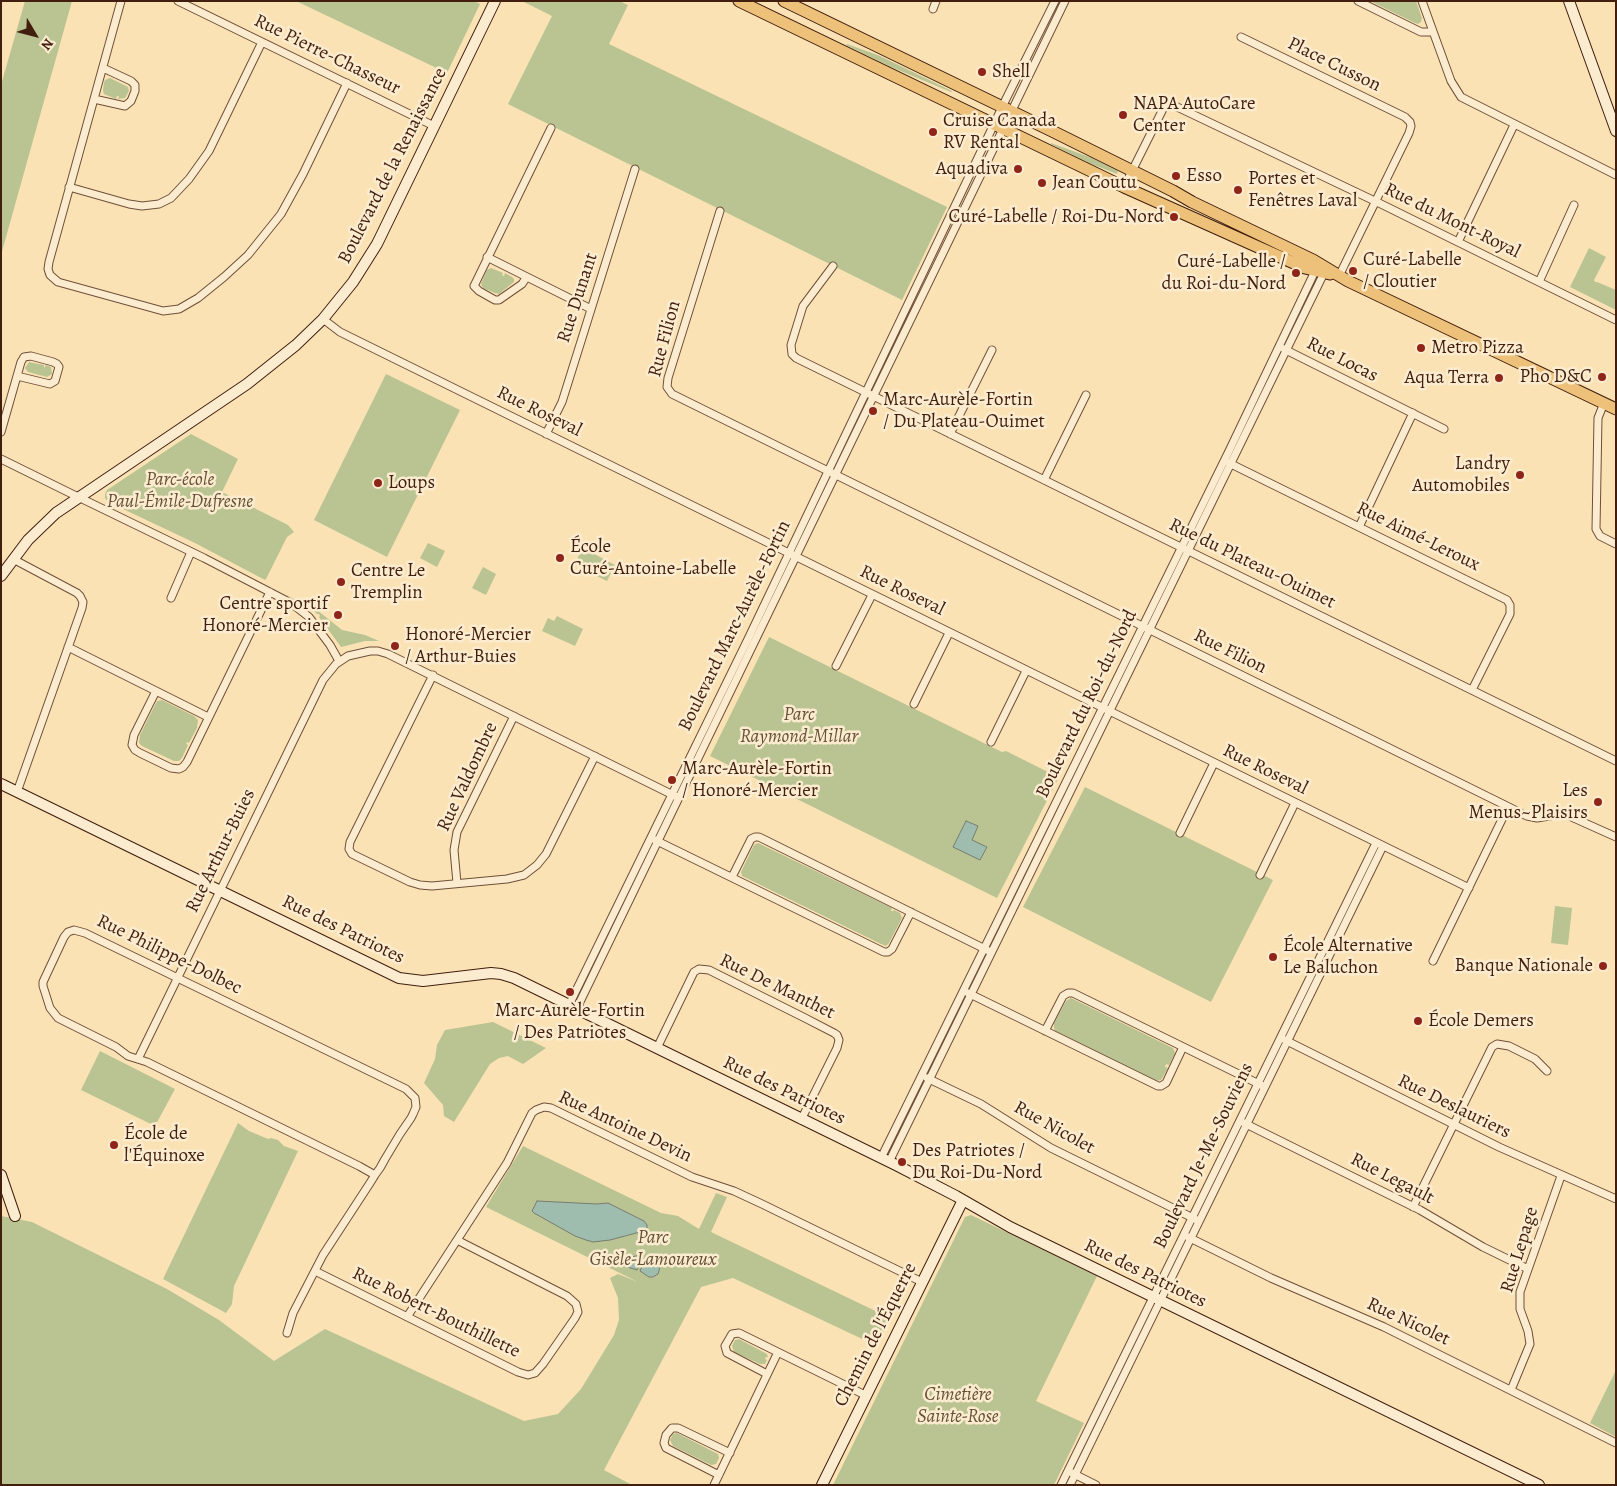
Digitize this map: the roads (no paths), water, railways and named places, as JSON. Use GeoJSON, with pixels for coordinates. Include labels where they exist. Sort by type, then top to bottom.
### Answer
{"type":"FeatureCollection","features":[{"type":"Feature","properties":{"kind":"main road"},"geometry":{"type":"LineString","coordinates":[[739,1],[1124,187],[1300,266],[1321,269]]}},
{"type":"Feature","properties":{"kind":"main road"},"geometry":{"type":"LineString","coordinates":[[784,1],[1173,191],[1321,269],[1616,410]]}},
{"type":"Feature","properties":{"kind":"street"},"geometry":{"type":"LineString","coordinates":[[121,1],[49,262],[48,269],[50,275],[61,283],[163,311],[176,310],[191,302],[218,282],[242,260],[277,220],[303,174],[347,83]]}},
{"type":"Feature","properties":{"kind":"street","name":"Rue Pierre-Chasseur"},"geometry":{"type":"LineString","coordinates":[[178,1],[434,126]]}},
{"type":"Feature","properties":{"kind":"street","name":"Boulevard de la Renaissance"},"geometry":{"type":"LineString","coordinates":[[1,576],[38,529],[56,513],[247,384],[290,350],[323,319],[353,282],[370,256],[495,1]]}},
{"type":"Feature","properties":{"kind":"street"},"geometry":{"type":"LineString","coordinates":[[932,9],[936,1]]}},
{"type":"Feature","properties":{"kind":"street","name":"Boulevard Marc-Aurèle-Fortin"},"geometry":{"type":"LineString","coordinates":[[573,1006],[680,798],[874,397],[1056,1]]}},
{"type":"Feature","properties":{"kind":"street","name":"Boulevard Marc-Aurèle-Fortin"},"geometry":{"type":"LineString","coordinates":[[1007,109],[1065,1]]}},
{"type":"Feature","properties":{"kind":"street"},"geometry":{"type":"LineString","coordinates":[[1358,1],[1417,30],[1433,32]]}},
{"type":"Feature","properties":{"kind":"street"},"geometry":{"type":"LineString","coordinates":[[1422,1],[1451,82],[1458,93],[1469,101],[1616,175]]}},
{"type":"Feature","properties":{"kind":"street"},"geometry":{"type":"LineString","coordinates":[[1569,1],[1616,131]]}},
{"type":"Feature","properties":{"kind":"street","name":"Place Cusson"},"geometry":{"type":"LineString","coordinates":[[1241,37],[1405,117],[1411,124],[1409,133],[1376,201]]}},
{"type":"Feature","properties":{"kind":"street"},"geometry":{"type":"LineString","coordinates":[[69,187],[142,206],[159,204],[171,198],[193,175],[209,150],[262,42]]}},
{"type":"Feature","properties":{"kind":"street"},"geometry":{"type":"LineString","coordinates":[[94,99],[123,106],[129,103],[135,92],[135,85],[131,81],[103,68]]}},
{"type":"Feature","properties":{"kind":"street","name":"Rue du Mont-Royal"},"geometry":{"type":"LineString","coordinates":[[1124,187],[1163,109],[1171,104],[1376,201],[1616,320]]}},
{"type":"Feature","properties":{"kind":"street"},"geometry":{"type":"LineString","coordinates":[[1458,242],[1514,124]]}},
{"type":"Feature","properties":{"kind":"street","name":"Boulevard Marc-Aurèle-Fortin"},"geometry":{"type":"LineString","coordinates":[[573,1006],[671,794],[866,393],[999,127]]}},
{"type":"Feature","properties":{"kind":"street"},"geometry":{"type":"LineString","coordinates":[[526,278],[522,284],[503,299],[497,301],[477,290],[474,286],[551,128]]}},
{"type":"Feature","properties":{"kind":"street","name":"Rue Dunant"},"geometry":{"type":"LineString","coordinates":[[546,434],[561,405],[635,170]]}},
{"type":"Feature","properties":{"kind":"street"},"geometry":{"type":"LineString","coordinates":[[1339,276],[1376,201]]}},
{"type":"Feature","properties":{"kind":"street"},"geometry":{"type":"LineString","coordinates":[[1539,282],[1574,205]]}},
{"type":"Feature","properties":{"kind":"street","name":"Rue Filion"},"geometry":{"type":"LineString","coordinates":[[720,211],[670,372],[667,384],[668,390],[674,396],[828,472]]}},
{"type":"Feature","properties":{"kind":"street"},"geometry":{"type":"LineString","coordinates":[[487,257],[591,309]]}},
{"type":"Feature","properties":{"kind":"street"},"geometry":{"type":"LineString","coordinates":[[833,266],[803,306],[791,342],[791,351],[796,358],[874,397]]}},
{"type":"Feature","properties":{"kind":"street","name":"Boulevard du Roi-du-Nord"},"geometry":{"type":"LineString","coordinates":[[885,1160],[922,1075],[984,948],[1106,710],[1150,631],[1189,551],[1279,346],[1321,269]]}},
{"type":"Feature","properties":{"kind":"street","name":"Boulevard du Roi-du-Nord"},"geometry":{"type":"LineString","coordinates":[[885,1160],[929,1079],[992,952],[1106,710],[1142,627],[1182,547],[1287,350],[1321,269]]}},
{"type":"Feature","properties":{"kind":"street","name":"Rue Roseval"},"geometry":{"type":"LineString","coordinates":[[323,319],[340,332],[1469,888]]}},
{"type":"Feature","properties":{"kind":"street","name":"Rue Locas"},"geometry":{"type":"LineString","coordinates":[[1279,346],[1444,429]]}},
{"type":"Feature","properties":{"kind":"street"},"geometry":{"type":"LineString","coordinates":[[950,434],[992,350]]}},
{"type":"Feature","properties":{"kind":"street"},"geometry":{"type":"LineString","coordinates":[[1,432],[17,376],[22,360],[27,356],[56,363],[59,367],[56,381],[50,384],[17,376]]}},
{"type":"Feature","properties":{"kind":"street"},"geometry":{"type":"LineString","coordinates":[[1044,480],[1086,395]]}},
{"type":"Feature","properties":{"kind":"street","name":"Rue du Plateau-Ouimet"},"geometry":{"type":"LineString","coordinates":[[874,397],[1616,761]]}},
{"type":"Feature","properties":{"kind":"street"},"geometry":{"type":"LineString","coordinates":[[1604,404],[1598,418],[1596,529],[1600,536],[1616,544]]}},
{"type":"Feature","properties":{"kind":"street"},"geometry":{"type":"LineString","coordinates":[[1359,527],[1413,413]]}},
{"type":"Feature","properties":{"kind":"street"},"geometry":{"type":"LineString","coordinates":[[1,459],[291,603],[306,614],[340,661],[360,652],[378,651],[388,654],[680,798]]}},
{"type":"Feature","properties":{"kind":"street","name":"Rue Aimé-Leroux"},"geometry":{"type":"LineString","coordinates":[[1228,463],[1502,596],[1509,602],[1511,608],[1509,617],[1472,690]]}},
{"type":"Feature","properties":{"kind":"street"},"geometry":{"type":"LineString","coordinates":[[828,472],[835,476]]}},
{"type":"Feature","properties":{"kind":"street","name":"Rue Filion"},"geometry":{"type":"LineString","coordinates":[[835,476],[1508,807],[1534,818],[1555,815],[1570,816],[1616,837]]}},
{"type":"Feature","properties":{"kind":"street"},"geometry":{"type":"LineString","coordinates":[[171,598],[191,552]]}},
{"type":"Feature","properties":{"kind":"street"},"geometry":{"type":"LineString","coordinates":[[13,559],[82,598],[82,606],[17,792]]}},
{"type":"Feature","properties":{"kind":"street"},"geometry":{"type":"LineString","coordinates":[[156,691],[132,739],[133,748],[171,768],[181,768],[187,762],[270,592]]}},
{"type":"Feature","properties":{"kind":"street"},"geometry":{"type":"LineString","coordinates":[[836,666],[872,595]]}},
{"type":"Feature","properties":{"kind":"street"},"geometry":{"type":"LineString","coordinates":[[914,704],[949,633]]}},
{"type":"Feature","properties":{"kind":"street"},"geometry":{"type":"LineString","coordinates":[[68,647],[208,717]]}},
{"type":"Feature","properties":{"kind":"street","name":"Rue Arthur-Buies"},"geometry":{"type":"LineString","coordinates":[[138,1058],[323,680],[340,661]]}},
{"type":"Feature","properties":{"kind":"street"},"geometry":{"type":"LineString","coordinates":[[991,742],[1026,671]]}},
{"type":"Feature","properties":{"kind":"street"},"geometry":{"type":"LineString","coordinates":[[433,675],[350,842],[349,850],[352,854],[414,884],[432,886],[516,877],[528,873],[538,865],[548,851],[595,756]]}},
{"type":"Feature","properties":{"kind":"street","name":"Rue Valdombre"},"geometry":{"type":"LineString","coordinates":[[457,884],[454,850],[457,832],[514,716]]}},
{"type":"Feature","properties":{"kind":"street"},"geometry":{"type":"LineString","coordinates":[[1180,833],[1214,764]]}},
{"type":"Feature","properties":{"kind":"street","name":"Rue des Patriotes"},"geometry":{"type":"LineString","coordinates":[[1,784],[399,978],[423,981],[472,975],[501,974],[514,978],[885,1160],[963,1200],[1006,1226],[1539,1485]]}},
{"type":"Feature","properties":{"kind":"street"},"geometry":{"type":"LineString","coordinates":[[1260,875],[1295,803]]}},
{"type":"Feature","properties":{"kind":"street"},"geometry":{"type":"LineString","coordinates":[[1433,961],[1508,807]]}},
{"type":"Feature","properties":{"kind":"street"},"geometry":{"type":"LineString","coordinates":[[732,878],[750,841],[753,837],[756,837],[992,952]]}},
{"type":"Feature","properties":{"kind":"street"},"geometry":{"type":"LineString","coordinates":[[650,838],[884,952],[892,949],[911,912]]}},
{"type":"Feature","properties":{"kind":"street","name":"Boulevard Je-Me-Souviens"},"geometry":{"type":"LineString","coordinates":[[1061,1485],[1156,1299],[1191,1238],[1195,1219],[1239,1121],[1380,844]]}},
{"type":"Feature","properties":{"kind":"street","name":"Boulevard Je-Me-Souviens"},"geometry":{"type":"LineString","coordinates":[[1070,1485],[1156,1299],[1183,1235],[1195,1219],[1247,1124],[1288,1042],[1380,844]]}},
{"type":"Feature","properties":{"kind":"street","name":"Rue Philippe-Dolbec"},"geometry":{"type":"LineString","coordinates":[[287,1333],[293,1313],[323,1255],[375,1175],[415,1111],[416,1103],[412,1094],[406,1089],[79,930],[68,932],[60,942],[43,982],[51,1011],[58,1018],[116,1047],[128,1056],[138,1058],[375,1175]]}},
{"type":"Feature","properties":{"kind":"street","name":"Rue De Manthet"},"geometry":{"type":"LineString","coordinates":[[657,1048],[692,976],[701,969],[709,970],[838,1035],[837,1048],[801,1120]]}},
{"type":"Feature","properties":{"kind":"street"},"geometry":{"type":"LineString","coordinates":[[963,991],[1158,1086],[1166,1083],[1183,1047]]}},
{"type":"Feature","properties":{"kind":"street"},"geometry":{"type":"LineString","coordinates":[[1046,1032],[1063,996],[1071,993],[1265,1087]]}},
{"type":"Feature","properties":{"kind":"street","name":"Rue Deslauriers"},"geometry":{"type":"LineString","coordinates":[[1280,1038],[1453,1124],[1562,1176],[1616,1199]]}},
{"type":"Feature","properties":{"kind":"street"},"geometry":{"type":"LineString","coordinates":[[1413,1207],[1487,1055],[1494,1046],[1503,1044],[1516,1050],[1535,1059],[1547,1071]]}},
{"type":"Feature","properties":{"kind":"street","name":"Rue Nicolet"},"geometry":{"type":"LineString","coordinates":[[922,1075],[981,1104],[1051,1148],[1195,1219]]}},
{"type":"Feature","properties":{"kind":"street","name":"Rue Antoine Devin"},"geometry":{"type":"LineString","coordinates":[[408,1316],[507,1163],[532,1113],[538,1108],[546,1106],[692,1177],[757,1201],[922,1282]]}},
{"type":"Feature","properties":{"kind":"street","name":"Rue Legault"},"geometry":{"type":"LineString","coordinates":[[1239,1121],[1413,1207],[1482,1247],[1528,1269]]}},
{"type":"Feature","properties":{"kind":"street"},"geometry":{"type":"LineString","coordinates":[[1,1175],[15,1216]]}},
{"type":"Feature","properties":{"kind":"street","name":"Rue Lepage"},"geometry":{"type":"LineString","coordinates":[[1511,1390],[1530,1344],[1528,1331],[1519,1305],[1520,1292],[1562,1176]]}},
{"type":"Feature","properties":{"kind":"street","name":"Chemin de l'Équerre"},"geometry":{"type":"LineString","coordinates":[[822,1485],[963,1200]]}},
{"type":"Feature","properties":{"kind":"street","name":"Rue Nicolet"},"geometry":{"type":"LineString","coordinates":[[1183,1235],[1271,1278],[1386,1328],[1616,1442]]}},
{"type":"Feature","properties":{"kind":"street","name":"Rue Robert-Bouthillette"},"geometry":{"type":"LineString","coordinates":[[315,1271],[518,1372],[535,1373],[541,1368],[574,1321],[578,1312],[576,1304],[570,1297],[457,1240]]}},
{"type":"Feature","properties":{"kind":"street"},"geometry":{"type":"LineString","coordinates":[[768,1374],[727,1354],[725,1349],[730,1335],[737,1333],[865,1395]]}},
{"type":"Feature","properties":{"kind":"street"},"geometry":{"type":"LineString","coordinates":[[714,1485],[778,1352]]}},
{"type":"Feature","properties":{"kind":"street"},"geometry":{"type":"LineString","coordinates":[[719,1475],[666,1448],[664,1441],[666,1435],[672,1428],[678,1428],[730,1453]]}},
{"type":"Feature","properties":{"kind":"street"},"geometry":{"type":"LineString","coordinates":[[1067,1471],[1096,1485]]}},
{"type":"Feature","properties":{"kind":"place","name":"Shell"},"geometry":{"type":"Point","coordinates":[982,72]}},
{"type":"Feature","properties":{"kind":"place","name":"NAPA AutoCare Center"},"geometry":{"type":"Point","coordinates":[1123,115]}},
{"type":"Feature","properties":{"kind":"place","name":"Cruise Canada RV Rental"},"geometry":{"type":"Point","coordinates":[933,132]}},
{"type":"Feature","properties":{"kind":"place","name":"Aquadiva"},"geometry":{"type":"Point","coordinates":[1018,169]}},
{"type":"Feature","properties":{"kind":"place","name":"Esso"},"geometry":{"type":"Point","coordinates":[1176,176]}},
{"type":"Feature","properties":{"kind":"place","name":"Jean Coutu"},"geometry":{"type":"Point","coordinates":[1042,183]}},
{"type":"Feature","properties":{"kind":"place","name":"Portes et Fenêtres Laval"},"geometry":{"type":"Point","coordinates":[1238,190]}},
{"type":"Feature","properties":{"kind":"place","name":"Curé-Labelle / Roi-Du-Nord"},"geometry":{"type":"Point","coordinates":[1174,217]}},
{"type":"Feature","properties":{"kind":"place","name":"Curé-Labelle / Cloutier"},"geometry":{"type":"Point","coordinates":[1353,271]}},
{"type":"Feature","properties":{"kind":"place","name":"Curé-Labelle / du Roi-du-Nord"},"geometry":{"type":"Point","coordinates":[1296,273]}},
{"type":"Feature","properties":{"kind":"place","name":"Metro Pizza"},"geometry":{"type":"Point","coordinates":[1421,348]}},
{"type":"Feature","properties":{"kind":"place","name":"Pho D&C"},"geometry":{"type":"Point","coordinates":[1602,377]}},
{"type":"Feature","properties":{"kind":"place","name":"Aqua Terra"},"geometry":{"type":"Point","coordinates":[1499,378]}},
{"type":"Feature","properties":{"kind":"place","name":"Marc-Aurèle-Fortin / Du Plateau-Ouimet"},"geometry":{"type":"Point","coordinates":[873,411]}},
{"type":"Feature","properties":{"kind":"place","name":"Landry Automobiles"},"geometry":{"type":"Point","coordinates":[1520,475]}},
{"type":"Feature","properties":{"kind":"place","name":"Loups"},"geometry":{"type":"Point","coordinates":[378,483]}},
{"type":"Feature","properties":{"kind":"place","name":"École Curé-Antoine-Labelle"},"geometry":{"type":"Point","coordinates":[560,558]}},
{"type":"Feature","properties":{"kind":"place","name":"Centre Le Tremplin"},"geometry":{"type":"Point","coordinates":[341,582]}},
{"type":"Feature","properties":{"kind":"place","name":"Centre sportif Honoré-Mercier"},"geometry":{"type":"Point","coordinates":[338,615]}},
{"type":"Feature","properties":{"kind":"place","name":"Honoré-Mercier / Arthur-Buies"},"geometry":{"type":"Point","coordinates":[395,646]}},
{"type":"Feature","properties":{"kind":"place","name":"Marc-Aurèle-Fortin / Honoré-Mercier"},"geometry":{"type":"Point","coordinates":[672,780]}},
{"type":"Feature","properties":{"kind":"place","name":"Les Menus~Plaisirs"},"geometry":{"type":"Point","coordinates":[1598,802]}},
{"type":"Feature","properties":{"kind":"place","name":"École Alternative Le Baluchon"},"geometry":{"type":"Point","coordinates":[1273,957]}},
{"type":"Feature","properties":{"kind":"place","name":"Banque Nationale"},"geometry":{"type":"Point","coordinates":[1603,966]}},
{"type":"Feature","properties":{"kind":"place","name":"Marc-Aurèle-Fortin / Des Patriotes"},"geometry":{"type":"Point","coordinates":[570,992]}},
{"type":"Feature","properties":{"kind":"place","name":"École Demers"},"geometry":{"type":"Point","coordinates":[1418,1021]}},
{"type":"Feature","properties":{"kind":"place","name":"École de l'Équinoxe"},"geometry":{"type":"Point","coordinates":[114,1145]}},
{"type":"Feature","properties":{"kind":"place","name":"Des Patriotes / Du Roi-Du-Nord"},"geometry":{"type":"Point","coordinates":[902,1162]}},
{"type":"Feature","properties":{"kind":"park label","name":"Parc-école Paul-Émile-Dufresne"},"geometry":{"type":"Point","coordinates":[180,491]}},
{"type":"Feature","properties":{"kind":"park label","name":"Parc Raymond-Millar"},"geometry":{"type":"Point","coordinates":[799,726]}},
{"type":"Feature","properties":{"kind":"park label","name":"Parc Gisèle-Lamoureux"},"geometry":{"type":"Point","coordinates":[653,1249]}},
{"type":"Feature","properties":{"kind":"park label","name":"Cimetière Sainte-Rose"},"geometry":{"type":"Point","coordinates":[958,1406]}}]}
